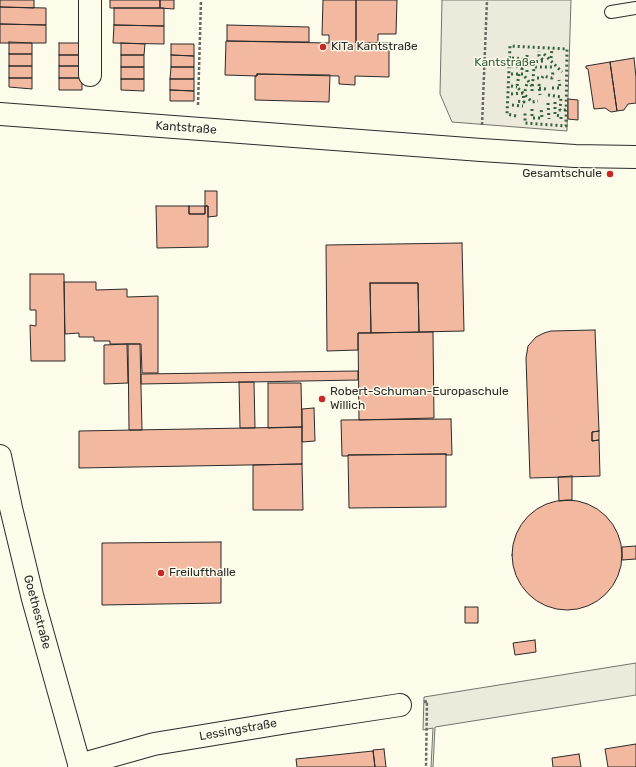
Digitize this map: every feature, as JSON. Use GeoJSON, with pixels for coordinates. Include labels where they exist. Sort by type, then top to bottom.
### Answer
{"type":"FeatureCollection","features":[{"type":"Feature","properties":{"kind":"street"},"geometry":{"type":"LineString","coordinates":[[90,0],[90,75]]}},
{"type":"Feature","properties":{"kind":"street","name":"Kantstraße"},"geometry":{"type":"LineString","coordinates":[[0,114],[481,150],[575,156],[636,157]]}},
{"type":"Feature","properties":{"kind":"street","name":"Goethestraße"},"geometry":{"type":"LineString","coordinates":[[0,456],[33,599],[79,766]]}},
{"type":"Feature","properties":{"kind":"street","name":"Lessingstraße"},"geometry":{"type":"LineString","coordinates":[[79,766],[154,744],[400,705]]}},
{"type":"Feature","properties":{"kind":"lane"},"geometry":{"type":"LineString","coordinates":[[611,12],[636,8]]}},
{"type":"Feature","properties":{"kind":"path"},"geometry":{"type":"LineString","coordinates":[[198,129],[201,0]]}},
{"type":"Feature","properties":{"kind":"path"},"geometry":{"type":"LineString","coordinates":[[481,150],[487,0]]}},
{"type":"Feature","properties":{"kind":"path"},"geometry":{"type":"LineString","coordinates":[[400,705],[427,701],[426,767]]}},
{"type":"Feature","properties":{"kind":"green space","name":"Kantstraße"},"geometry":{"type":"Polygon","coordinates":[[[442,0],[571,0],[567,131],[452,122],[440,94],[442,0]]]}},
{"type":"Feature","properties":{"kind":"green space"},"geometry":{"type":"Polygon","coordinates":[[[636,663],[636,695],[435,727],[433,767],[431,767],[433,728],[423,730],[424,697],[636,663]]]}},
{"type":"Feature","properties":{"kind":"building"},"geometry":{"type":"Polygon","coordinates":[[[0,0],[34,0],[34,8],[0,7],[0,0]]]}},
{"type":"Feature","properties":{"kind":"building"},"geometry":{"type":"Polygon","coordinates":[[[110,0],[160,0],[160,8],[110,8],[110,0]]]}},
{"type":"Feature","properties":{"kind":"building"},"geometry":{"type":"Polygon","coordinates":[[[160,0],[174,0],[174,9],[160,8],[160,0]]]}},
{"type":"Feature","properties":{"kind":"building"},"geometry":{"type":"Polygon","coordinates":[[[323,0],[356,0],[356,43],[389,43],[389,77],[355,76],[355,85],[339,84],[339,76],[257,74],[257,76],[225,75],[226,41],[329,43],[329,35],[322,35],[323,0]]]}},
{"type":"Feature","properties":{"kind":"building"},"geometry":{"type":"Polygon","coordinates":[[[356,0],[397,0],[396,34],[378,34],[378,43],[356,43],[356,0]]]}},
{"type":"Feature","properties":{"kind":"building"},"geometry":{"type":"Polygon","coordinates":[[[0,7],[46,8],[46,25],[0,24],[0,7]]]}},
{"type":"Feature","properties":{"kind":"building"},"geometry":{"type":"Polygon","coordinates":[[[114,8],[164,8],[164,26],[114,25],[114,8]]]}},
{"type":"Feature","properties":{"kind":"building"},"geometry":{"type":"Polygon","coordinates":[[[0,24],[46,25],[46,43],[0,43],[0,24]]]}},
{"type":"Feature","properties":{"kind":"building"},"geometry":{"type":"Polygon","coordinates":[[[114,25],[164,26],[164,44],[113,43],[114,25]]]}},
{"type":"Feature","properties":{"kind":"building"},"geometry":{"type":"Polygon","coordinates":[[[227,25],[309,27],[309,42],[227,41],[227,25]]]}},
{"type":"Feature","properties":{"kind":"building"},"geometry":{"type":"Polygon","coordinates":[[[9,42],[32,43],[32,54],[9,54],[9,42]]]}},
{"type":"Feature","properties":{"kind":"building"},"geometry":{"type":"Polygon","coordinates":[[[59,43],[82,43],[82,55],[59,55],[59,43]]]}},
{"type":"Feature","properties":{"kind":"building"},"geometry":{"type":"Polygon","coordinates":[[[121,43],[145,44],[144,55],[121,55],[121,43]]]}},
{"type":"Feature","properties":{"kind":"building"},"geometry":{"type":"Polygon","coordinates":[[[171,44],[194,44],[194,56],[171,55],[171,44]]]}},
{"type":"Feature","properties":{"kind":"building"},"geometry":{"type":"Polygon","coordinates":[[[9,54],[32,54],[32,66],[9,66],[9,54]]]}},
{"type":"Feature","properties":{"kind":"building"},"geometry":{"type":"Polygon","coordinates":[[[59,55],[82,55],[82,66],[59,66],[59,55]]]}},
{"type":"Feature","properties":{"kind":"building"},"geometry":{"type":"Polygon","coordinates":[[[121,55],[144,55],[144,67],[121,67],[121,55]]]}},
{"type":"Feature","properties":{"kind":"building"},"geometry":{"type":"Polygon","coordinates":[[[171,55],[194,56],[194,67],[171,67],[171,55]]]}},
{"type":"Feature","properties":{"kind":"building"},"geometry":{"type":"Polygon","coordinates":[[[634,58],[636,103],[628,104],[624,110],[617,111],[610,62],[634,58]]]}},
{"type":"Feature","properties":{"kind":"building"},"geometry":{"type":"Polygon","coordinates":[[[610,62],[617,111],[611,112],[605,108],[594,109],[588,69],[586,68],[586,66],[610,62]]]}},
{"type":"Feature","properties":{"kind":"building"},"geometry":{"type":"Polygon","coordinates":[[[9,66],[32,66],[32,78],[9,78],[9,66]]]}},
{"type":"Feature","properties":{"kind":"building"},"geometry":{"type":"Polygon","coordinates":[[[59,66],[82,66],[82,78],[59,78],[59,66]]]}},
{"type":"Feature","properties":{"kind":"building"},"geometry":{"type":"Polygon","coordinates":[[[121,67],[144,67],[144,79],[121,79],[121,67]]]}},
{"type":"Feature","properties":{"kind":"building"},"geometry":{"type":"Polygon","coordinates":[[[171,67],[194,67],[194,79],[170,79],[171,67]]]}},
{"type":"Feature","properties":{"kind":"building"},"geometry":{"type":"Polygon","coordinates":[[[257,74],[330,75],[329,102],[255,100],[255,76],[257,76],[257,74]]]}},
{"type":"Feature","properties":{"kind":"building"},"geometry":{"type":"Polygon","coordinates":[[[9,78],[32,78],[32,89],[9,87],[9,78]]]}},
{"type":"Feature","properties":{"kind":"building"},"geometry":{"type":"Polygon","coordinates":[[[59,78],[82,78],[82,90],[59,90],[59,78]]]}},
{"type":"Feature","properties":{"kind":"building"},"geometry":{"type":"Polygon","coordinates":[[[121,79],[144,79],[144,91],[121,90],[121,79]]]}},
{"type":"Feature","properties":{"kind":"building"},"geometry":{"type":"Polygon","coordinates":[[[170,79],[194,79],[194,91],[170,90],[170,79]]]}},
{"type":"Feature","properties":{"kind":"building"},"geometry":{"type":"Polygon","coordinates":[[[170,90],[194,91],[194,101],[170,101],[170,90]]]}},
{"type":"Feature","properties":{"kind":"building"},"geometry":{"type":"Polygon","coordinates":[[[568,99],[578,100],[578,120],[568,119],[568,99]]]}},
{"type":"Feature","properties":{"kind":"building"},"geometry":{"type":"Polygon","coordinates":[[[205,191],[217,191],[217,216],[208,217],[208,206],[205,206],[205,191]]]}},
{"type":"Feature","properties":{"kind":"building"},"geometry":{"type":"Polygon","coordinates":[[[156,206],[189,206],[189,214],[205,214],[205,206],[208,206],[208,247],[157,248],[156,206]]]}},
{"type":"Feature","properties":{"kind":"building"},"geometry":{"type":"Polygon","coordinates":[[[189,206],[205,206],[205,214],[189,214],[189,206]]]}},
{"type":"Feature","properties":{"kind":"building"},"geometry":{"type":"Polygon","coordinates":[[[462,243],[464,331],[419,332],[418,283],[370,283],[371,333],[358,333],[358,350],[327,351],[326,245],[462,243]]]}},
{"type":"Feature","properties":{"kind":"building"},"geometry":{"type":"Polygon","coordinates":[[[30,274],[64,274],[65,361],[31,361],[30,325],[36,326],[36,310],[30,310],[30,274]]]}},
{"type":"Feature","properties":{"kind":"building"},"geometry":{"type":"Polygon","coordinates":[[[64,282],[96,282],[96,290],[127,289],[127,297],[158,296],[158,373],[142,373],[141,344],[110,344],[110,341],[94,341],[94,337],[79,337],[79,333],[65,334],[64,282]]]}},
{"type":"Feature","properties":{"kind":"building"},"geometry":{"type":"Polygon","coordinates":[[[370,283],[418,283],[419,332],[371,333],[370,283]]]}},
{"type":"Feature","properties":{"kind":"building"},"geometry":{"type":"Polygon","coordinates":[[[595,330],[599,431],[592,432],[592,441],[599,440],[600,476],[530,478],[526,358],[528,346],[536,337],[551,331],[595,330]]]}},
{"type":"Feature","properties":{"kind":"building"},"geometry":{"type":"Polygon","coordinates":[[[433,332],[434,418],[359,420],[358,333],[433,332]]]}},
{"type":"Feature","properties":{"kind":"building"},"geometry":{"type":"Polygon","coordinates":[[[127,344],[128,383],[104,384],[104,345],[127,344]]]}},
{"type":"Feature","properties":{"kind":"building"},"geometry":{"type":"Polygon","coordinates":[[[128,344],[140,344],[142,430],[129,430],[128,344]]]}},
{"type":"Feature","properties":{"kind":"building"},"geometry":{"type":"Polygon","coordinates":[[[358,371],[358,380],[141,384],[141,374],[358,371]]]}},
{"type":"Feature","properties":{"kind":"building"},"geometry":{"type":"Polygon","coordinates":[[[239,382],[254,382],[255,428],[240,428],[239,382]]]}},
{"type":"Feature","properties":{"kind":"building"},"geometry":{"type":"Polygon","coordinates":[[[268,383],[301,383],[302,427],[268,428],[268,383]]]}},
{"type":"Feature","properties":{"kind":"building"},"geometry":{"type":"Polygon","coordinates":[[[314,408],[315,441],[302,442],[302,409],[314,408]]]}},
{"type":"Feature","properties":{"kind":"building"},"geometry":{"type":"Polygon","coordinates":[[[451,419],[452,455],[342,456],[341,420],[451,419]]]}},
{"type":"Feature","properties":{"kind":"building"},"geometry":{"type":"Polygon","coordinates":[[[302,427],[302,464],[79,468],[79,431],[302,427]]]}},
{"type":"Feature","properties":{"kind":"building"},"geometry":{"type":"Polygon","coordinates":[[[599,431],[599,440],[592,441],[592,432],[599,431]]]}},
{"type":"Feature","properties":{"kind":"building"},"geometry":{"type":"Polygon","coordinates":[[[446,454],[446,507],[349,508],[348,455],[446,454]]]}},
{"type":"Feature","properties":{"kind":"building"},"geometry":{"type":"Polygon","coordinates":[[[302,464],[303,510],[253,510],[253,465],[302,464]]]}},
{"type":"Feature","properties":{"kind":"building"},"geometry":{"type":"Polygon","coordinates":[[[572,476],[572,500],[559,501],[558,477],[572,476]]]}},
{"type":"Feature","properties":{"kind":"building"},"geometry":{"type":"Polygon","coordinates":[[[567,500],[578,501],[588,505],[606,516],[617,534],[621,544],[621,566],[617,576],[606,594],[588,605],[578,609],[567,610],[556,609],[546,605],[528,594],[517,576],[513,566],[512,555],[513,544],[517,534],[528,516],[546,505],[556,501],[567,500]]]}},
{"type":"Feature","properties":{"kind":"building","name":"Freilufthalle"},"geometry":{"type":"Polygon","coordinates":[[[221,542],[221,603],[102,605],[102,543],[221,542]]]}},
{"type":"Feature","properties":{"kind":"building"},"geometry":{"type":"Polygon","coordinates":[[[636,546],[636,559],[622,560],[622,547],[636,546]]]}},
{"type":"Feature","properties":{"kind":"building"},"geometry":{"type":"Polygon","coordinates":[[[465,607],[478,607],[478,623],[465,623],[465,607]]]}},
{"type":"Feature","properties":{"kind":"building"},"geometry":{"type":"Polygon","coordinates":[[[535,640],[536,652],[515,655],[513,643],[535,640]]]}},
{"type":"Feature","properties":{"kind":"building"},"geometry":{"type":"Polygon","coordinates":[[[636,744],[636,767],[608,767],[605,749],[636,744]]]}},
{"type":"Feature","properties":{"kind":"building"},"geometry":{"type":"Polygon","coordinates":[[[384,749],[386,767],[375,767],[373,750],[384,749]]]}},
{"type":"Feature","properties":{"kind":"building"},"geometry":{"type":"Polygon","coordinates":[[[373,751],[375,767],[297,767],[296,759],[373,751]]]}},
{"type":"Feature","properties":{"kind":"building"},"geometry":{"type":"Polygon","coordinates":[[[579,754],[581,767],[553,767],[552,758],[579,754]]]}},
{"type":"Feature","properties":{"kind":"hedge"},"geometry":{"type":"LineString","coordinates":[[516,116],[507,114],[510,46],[567,49],[566,126],[525,123],[525,111]]}},
{"type":"Feature","properties":{"kind":"hedge"},"geometry":{"type":"LineString","coordinates":[[551,58],[552,48]]}},
{"type":"Feature","properties":{"kind":"hedge"},"geometry":{"type":"LineString","coordinates":[[512,58],[527,59],[531,62],[544,61],[539,56],[539,51]]}},
{"type":"Feature","properties":{"kind":"hedge"},"geometry":{"type":"LineString","coordinates":[[527,52],[527,72]]}},
{"type":"Feature","properties":{"kind":"hedge"},"geometry":{"type":"LineString","coordinates":[[544,54],[562,72]]}},
{"type":"Feature","properties":{"kind":"hedge"},"geometry":{"type":"LineString","coordinates":[[522,70],[523,58]]}},
{"type":"Feature","properties":{"kind":"hedge"},"geometry":{"type":"LineString","coordinates":[[511,66],[523,67]]}},
{"type":"Feature","properties":{"kind":"hedge"},"geometry":{"type":"LineString","coordinates":[[532,91],[534,67],[552,67]]}},
{"type":"Feature","properties":{"kind":"hedge"},"geometry":{"type":"LineString","coordinates":[[537,78],[542,78],[543,76],[552,78],[553,72]]}},
{"type":"Feature","properties":{"kind":"hedge"},"geometry":{"type":"LineString","coordinates":[[511,74],[523,74],[532,86]]}},
{"type":"Feature","properties":{"kind":"hedge"},"geometry":{"type":"LineString","coordinates":[[519,74],[517,87],[532,102],[538,101]]}},
{"type":"Feature","properties":{"kind":"hedge"},"geometry":{"type":"LineString","coordinates":[[552,88],[560,88],[559,80]]}},
{"type":"Feature","properties":{"kind":"hedge"},"geometry":{"type":"LineString","coordinates":[[525,91],[527,83],[529,82]]}},
{"type":"Feature","properties":{"kind":"hedge"},"geometry":{"type":"LineString","coordinates":[[539,84],[540,95]]}},
{"type":"Feature","properties":{"kind":"hedge"},"geometry":{"type":"LineString","coordinates":[[511,86],[517,87]]}},
{"type":"Feature","properties":{"kind":"hedge"},"geometry":{"type":"LineString","coordinates":[[539,88],[546,89]]}},
{"type":"Feature","properties":{"kind":"hedge"},"geometry":{"type":"LineString","coordinates":[[511,94],[523,93],[524,102],[517,101]]}},
{"type":"Feature","properties":{"kind":"hedge"},"geometry":{"type":"LineString","coordinates":[[548,95],[561,97],[560,110],[566,110]]}},
{"type":"Feature","properties":{"kind":"hedge"},"geometry":{"type":"LineString","coordinates":[[555,102],[555,115],[561,116],[561,120]]}},
{"type":"Feature","properties":{"kind":"hedge"},"geometry":{"type":"LineString","coordinates":[[548,103],[549,119]]}},
{"type":"Feature","properties":{"kind":"hedge"},"geometry":{"type":"LineString","coordinates":[[512,105],[523,106]]}},
{"type":"Feature","properties":{"kind":"hedge"},"geometry":{"type":"LineString","coordinates":[[532,109],[532,118],[542,118],[541,108]]}},
{"type":"Feature","properties":{"kind":"place","name":"KiTa Kantstraße"},"geometry":{"type":"Point","coordinates":[323,47]}},
{"type":"Feature","properties":{"kind":"place","name":"Gesamtschule"},"geometry":{"type":"Point","coordinates":[610,174]}},
{"type":"Feature","properties":{"kind":"place","name":"Robert-Schuman-Europaschule Willich"},"geometry":{"type":"Point","coordinates":[322,399]}},
{"type":"Feature","properties":{"kind":"place","name":"Freilufthalle"},"geometry":{"type":"Point","coordinates":[161,573]}}]}
